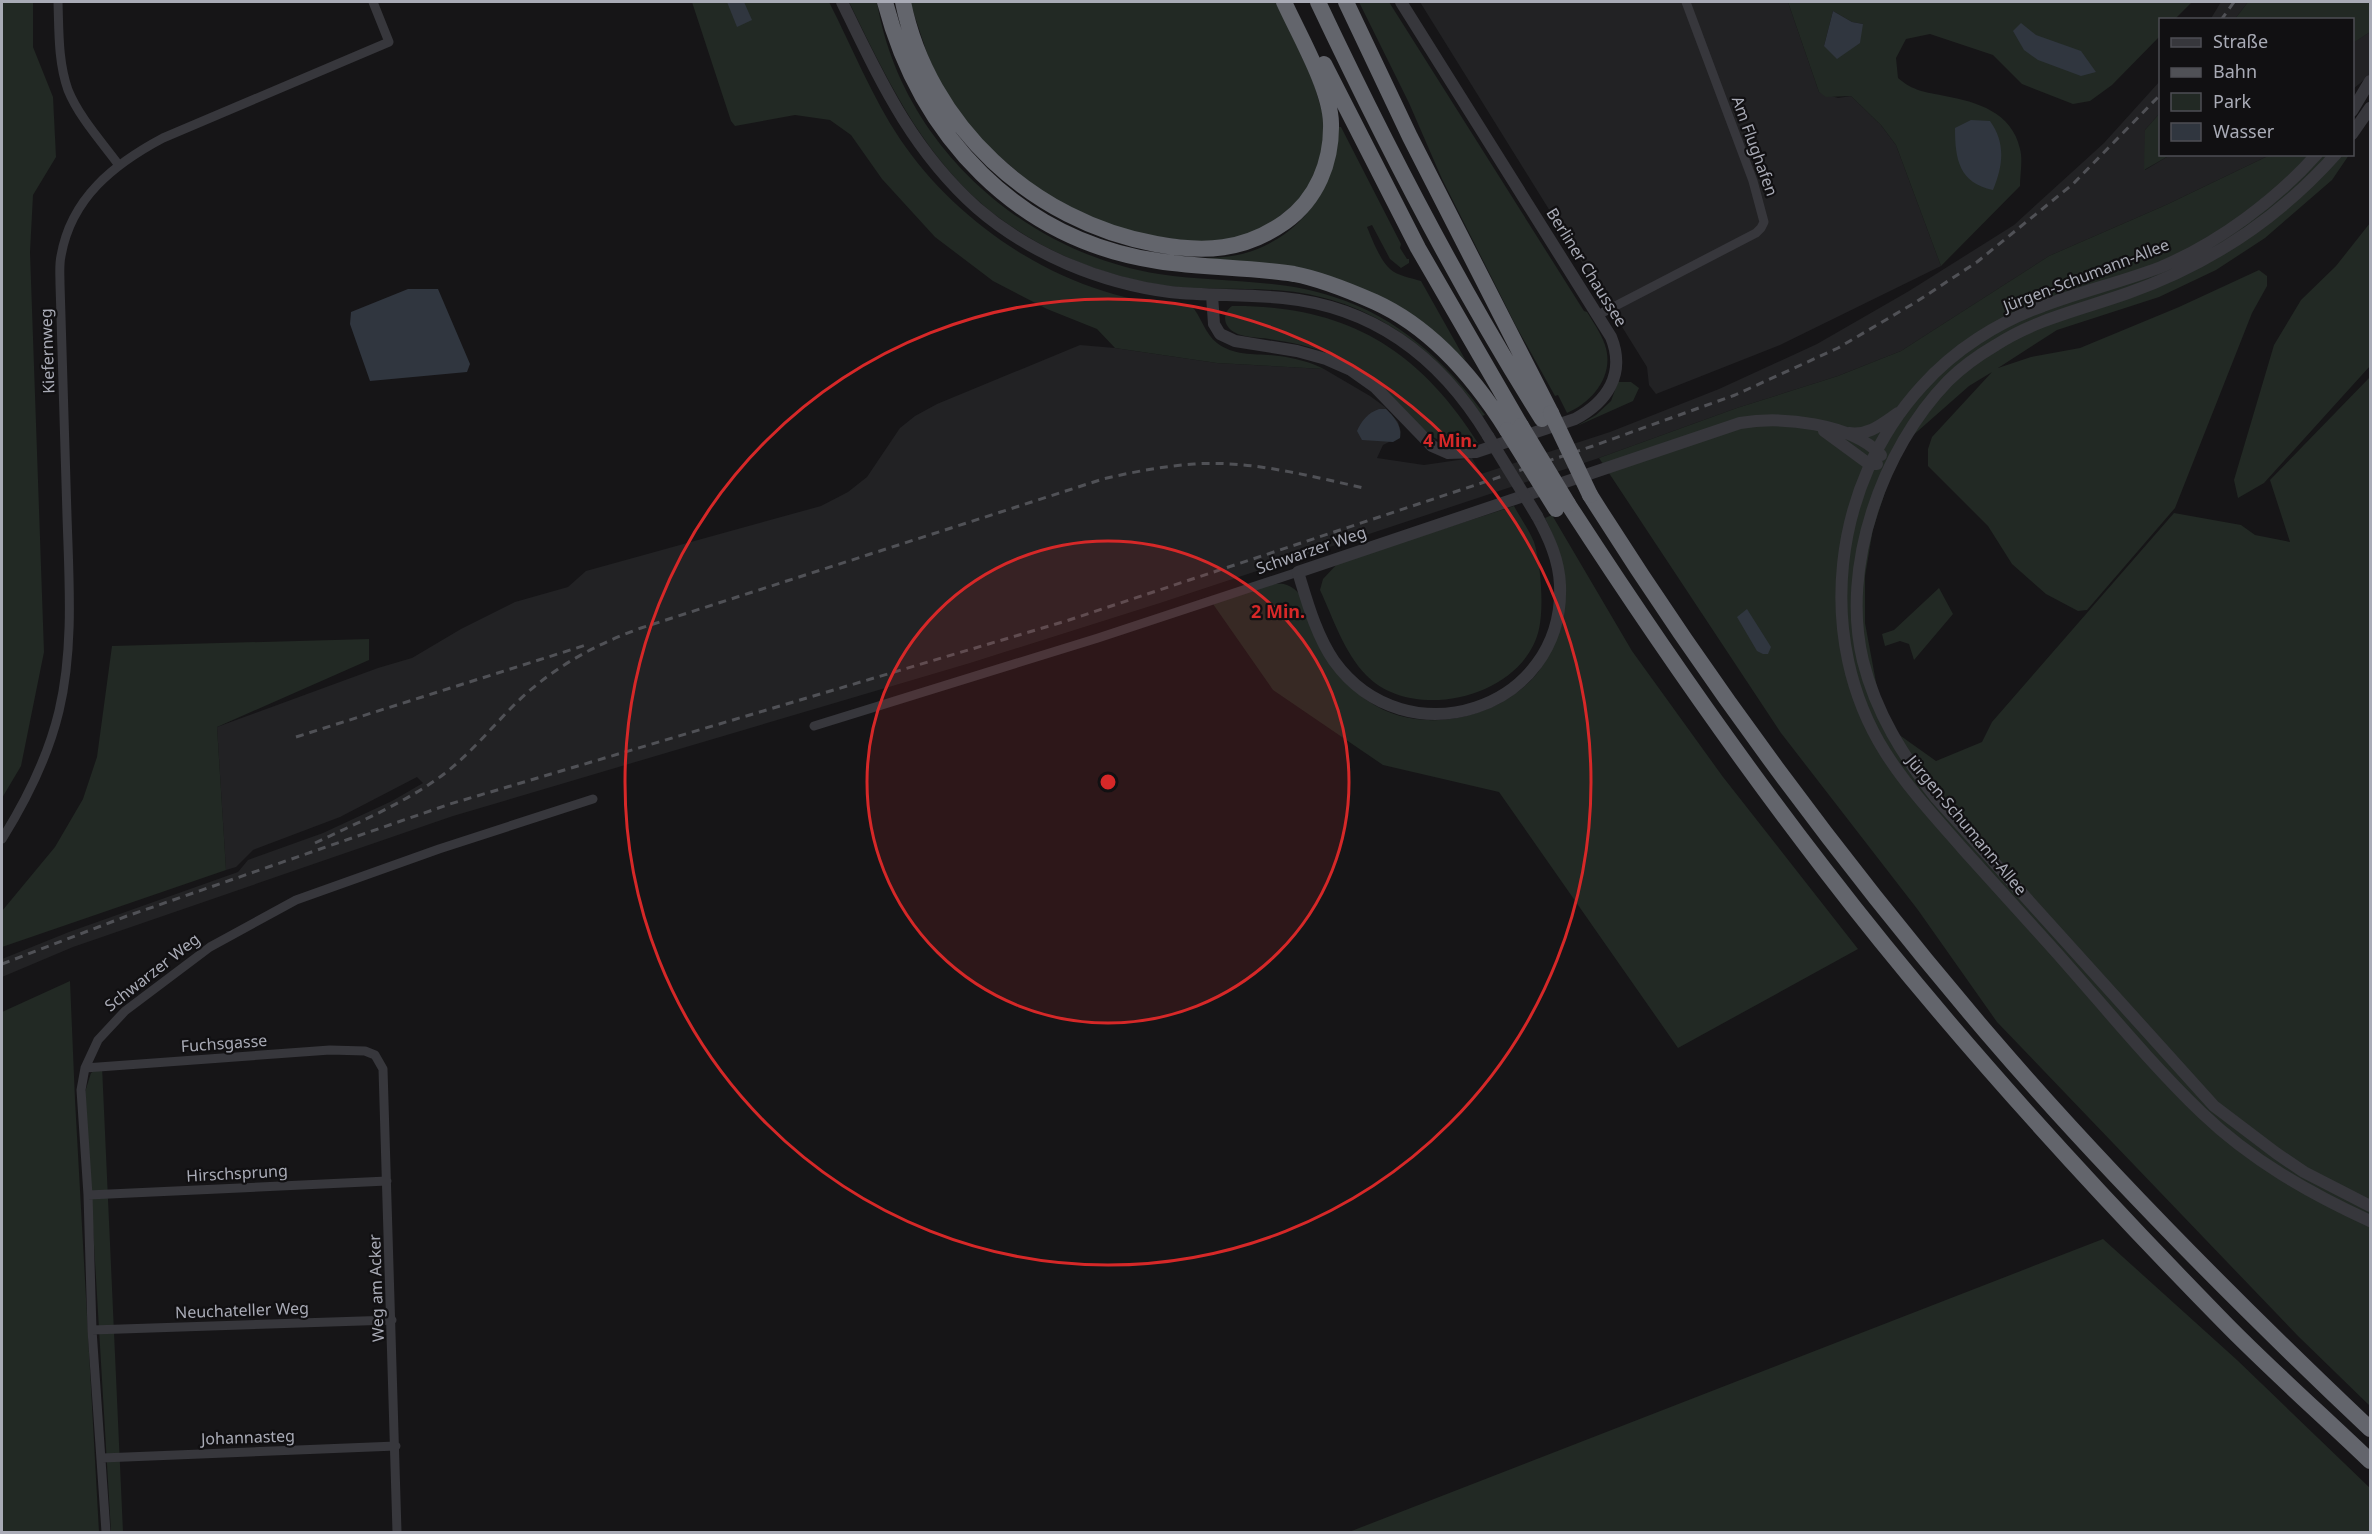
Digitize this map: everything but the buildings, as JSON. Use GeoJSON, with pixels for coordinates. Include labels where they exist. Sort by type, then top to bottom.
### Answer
{"type":"FeatureCollection","features":[{"type":"Feature","properties":{"kind":"highway"},"geometry":{"type":"LineString","coordinates":[[885,2],[909,72],[944,132],[963,156],[992,184],[1032,214],[1062,231],[1126,255],[1158,261],[1295,274],[1340,288],[1377,303],[1406,319],[1434,341],[1514,428]]}},
{"type":"Feature","properties":{"kind":"highway"},"geometry":{"type":"LineString","coordinates":[[903,2],[911,33],[925,67],[946,105],[966,133],[1014,180],[1044,202],[1103,232],[1156,244],[1198,249],[1235,246],[1251,241],[1266,235],[1292,216],[1318,186],[1330,152],[1331,121],[1325,93],[1284,2]]}},
{"type":"Feature","properties":{"kind":"highway"},"geometry":{"type":"LineString","coordinates":[[1293,2],[1418,248],[1514,428],[1562,506],[1612,571],[1673,662],[1787,821],[1876,934],[1949,1021],[2071,1159],[2225,1323],[2370,1461]]}},
{"type":"Feature","properties":{"kind":"highway"},"geometry":{"type":"LineString","coordinates":[[1318,2],[1437,237],[1500,349],[1547,416]]}},
{"type":"Feature","properties":{"kind":"highway"},"geometry":{"type":"LineString","coordinates":[[1346,2],[1547,416],[1590,495],[1636,569],[1755,741],[1839,852],[1938,975],[2031,1082],[2177,1239],[2370,1429]]}},
{"type":"Feature","properties":{"kind":"street"},"geometry":{"type":"LineString","coordinates":[[58,2],[61,63],[69,91],[88,124],[118,164]]}},
{"type":"Feature","properties":{"kind":"street","name":"Kiefernweg"},"geometry":{"type":"LineString","coordinates":[[2,839],[17,814],[46,753],[59,711],[66,670],[69,566],[61,256],[73,217],[95,186],[118,164],[163,138],[389,42],[373,2]]}},
{"type":"Feature","properties":{"kind":"street"},"geometry":{"type":"LineString","coordinates":[[842,2],[897,110],[920,147],[947,179],[978,209],[1044,253],[1096,275],[1169,292],[1284,298],[1328,306],[1375,324],[1415,349],[1456,389],[1537,516],[1554,552],[1559,573],[1560,606],[1546,649],[1533,668],[1515,687],[1500,698],[1466,711],[1446,714],[1415,713],[1386,704],[1356,685],[1334,660],[1314,621],[1298,572]]}},
{"type":"Feature","properties":{"kind":"street","name":"Berliner Chaussee"},"geometry":{"type":"LineString","coordinates":[[1212,295],[1214,324],[1220,334],[1235,341],[1326,358],[1351,370],[1375,387],[1432,446],[1448,453],[1466,454],[1575,419],[1598,405],[1611,387],[1615,372],[1613,343],[1598,315],[1404,2]]}},
{"type":"Feature","properties":{"kind":"street","name":"Am Flughafen"},"geometry":{"type":"LineString","coordinates":[[1598,315],[1756,233],[1764,222],[1753,182],[1686,2]]}},
{"type":"Feature","properties":{"kind":"street"},"geometry":{"type":"LineString","coordinates":[[2354,108],[2368,85]]}},
{"type":"Feature","properties":{"kind":"street"},"geometry":{"type":"LineString","coordinates":[[2354,131],[2370,108]]}},
{"type":"Feature","properties":{"kind":"street","name":"Jürgen-Schumann-Allee"},"geometry":{"type":"LineString","coordinates":[[2315,156],[2258,210],[2196,249],[2163,266],[2042,306],[1991,331],[1966,347],[1939,369],[1900,412],[1869,464],[1848,528],[1843,555],[1841,596],[1843,631],[1856,691],[1868,721],[1884,750],[1932,814],[2204,1115],[2270,1167],[2298,1185],[2370,1221]]}},
{"type":"Feature","properties":{"kind":"street","name":"Jürgen-Schumann-Allee"},"geometry":{"type":"LineString","coordinates":[[2334,156],[2315,178],[2275,212],[2200,263],[2157,283],[2043,321],[1997,344],[1971,361],[1949,381],[1930,403],[1897,451],[1876,498],[1866,531],[1860,570],[1858,628],[1863,660],[1871,688],[1897,746],[1936,798],[2214,1106],[2276,1154],[2304,1172],[2370,1206]]}},
{"type":"Feature","properties":{"kind":"street"},"geometry":{"type":"LineString","coordinates":[[1839,431],[1859,434],[1870,431],[1900,412]]}},
{"type":"Feature","properties":{"kind":"street","name":"Schwarzer Weg"},"geometry":{"type":"LineString","coordinates":[[814,726],[1098,638],[1740,423],[1763,419],[1785,420],[1839,431],[1877,450],[1890,465]]}},
{"type":"Feature","properties":{"kind":"street","name":"Schwarzer Weg"},"geometry":{"type":"LineString","coordinates":[[1819,427],[1869,464]]}},
{"type":"Feature","properties":{"kind":"street"},"geometry":{"type":"LineString","coordinates":[[1869,464],[1890,465]]}},
{"type":"Feature","properties":{"kind":"street","name":"Schwarzer Weg"},"geometry":{"type":"LineString","coordinates":[[106,1533],[92,1330],[88,1195],[81,1090],[85,1068],[98,1040],[125,1011],[210,947],[252,923],[323,889],[592,799]]}},
{"type":"Feature","properties":{"kind":"street","name":"Fuchsgasse"},"geometry":{"type":"LineString","coordinates":[[85,1068],[330,1050],[365,1051]]}},
{"type":"Feature","properties":{"kind":"street","name":"Weg am Acker"},"geometry":{"type":"LineString","coordinates":[[365,1051],[375,1055],[383,1069],[397,1533]]}},
{"type":"Feature","properties":{"kind":"street","name":"Hirschsprung"},"geometry":{"type":"LineString","coordinates":[[88,1195],[387,1181]]}},
{"type":"Feature","properties":{"kind":"street","name":"Neuchateller Weg"},"geometry":{"type":"LineString","coordinates":[[92,1330],[392,1320]]}},
{"type":"Feature","properties":{"kind":"street","name":"Johannasteg"},"geometry":{"type":"LineString","coordinates":[[102,1458],[396,1446]]}},
{"type":"Feature","properties":{"kind":"shaded area"},"geometry":{"type":"Polygon","coordinates":[[[1420,2],[1788,2],[1819,92],[1838,98],[1851,96],[1881,125],[1896,145],[1941,266],[1780,345],[1656,394],[1649,385],[1647,367],[1420,2]]]}},
{"type":"Feature","properties":{"kind":"shaded area"},"geometry":{"type":"Polygon","coordinates":[[[2221,2],[2248,2],[2236,18],[2211,18],[2221,2]]]}},
{"type":"Feature","properties":{"kind":"shaded area"},"geometry":{"type":"Polygon","coordinates":[[[2370,32],[2370,75],[2354,88],[2354,42],[2370,32]]]}},
{"type":"Feature","properties":{"kind":"shaded area"},"geometry":{"type":"Polygon","coordinates":[[[2159,82],[2159,114],[2145,130],[2145,170],[2168,156],[2268,156],[2166,205],[2049,256],[1901,351],[1838,376],[1737,408],[1599,458],[1160,603],[970,663],[453,816],[73,947],[2,977],[2,959],[69,932],[238,872],[248,860],[323,833],[392,801],[423,783],[417,777],[340,817],[253,850],[236,867],[226,870],[217,727],[378,668],[412,658],[461,629],[515,602],[568,587],[586,571],[821,506],[848,492],[867,477],[900,428],[915,416],[937,404],[1080,345],[1217,363],[1324,369],[1370,396],[1385,407],[1398,422],[1401,432],[1399,437],[1383,445],[1377,458],[1424,465],[1472,458],[1481,474],[1610,432],[1719,389],[1817,344],[1909,291],[2014,225],[2104,143],[2159,82]]]}},
{"type":"Feature","properties":{"kind":"green space"},"geometry":{"type":"Polygon","coordinates":[[[2,2],[33,2],[33,47],[53,97],[56,157],[33,195],[30,252],[44,652],[21,766],[2,798],[2,2]]]}},
{"type":"Feature","properties":{"kind":"green space"},"geometry":{"type":"Polygon","coordinates":[[[692,2],[829,2],[871,89],[900,139],[926,173],[956,204],[990,232],[1026,256],[1066,277],[1107,292],[1149,302],[1191,305],[1213,339],[1231,351],[1291,358],[1324,369],[1217,363],[1115,348],[1097,329],[1047,309],[993,281],[935,237],[882,179],[851,135],[830,120],[795,115],[735,126],[731,121],[692,2]]]}},
{"type":"Feature","properties":{"kind":"green space"},"geometry":{"type":"Polygon","coordinates":[[[849,2],[877,2],[890,53],[911,100],[940,143],[974,182],[1015,215],[1060,242],[1108,262],[1159,274],[1291,287],[1334,297],[1357,306],[1379,316],[1419,344],[1454,377],[1485,415],[1482,416],[1464,391],[1422,349],[1398,331],[1345,304],[1286,291],[1168,286],[1143,281],[1093,268],[1024,235],[983,205],[940,160],[922,136],[890,84],[849,2]]]}},
{"type":"Feature","properties":{"kind":"green space"},"geometry":{"type":"Polygon","coordinates":[[[910,2],[1276,2],[1309,67],[1325,122],[1321,163],[1301,199],[1256,235],[1202,243],[1121,231],[1047,197],[977,137],[940,83],[910,2]]]}},
{"type":"Feature","properties":{"kind":"green space"},"geometry":{"type":"Polygon","coordinates":[[[1359,2],[1389,2],[1599,332],[1605,345],[1607,367],[1600,386],[1577,408],[1567,413],[1516,326],[1442,179],[1409,103],[1359,2]]]}},
{"type":"Feature","properties":{"kind":"green space"},"geometry":{"type":"Polygon","coordinates":[[[1788,2],[2192,2],[2176,18],[2159,18],[2159,37],[2112,85],[2090,101],[2073,104],[2022,84],[1993,55],[1930,34],[1906,39],[1896,58],[1898,78],[1920,90],[1969,102],[1992,111],[2009,126],[2016,136],[2021,153],[2020,186],[1941,266],[1896,145],[1881,125],[1851,96],[1826,97],[1819,92],[1788,2]],[[1833,11],[1824,46],[1863,24],[1852,22],[1833,11]]]}},
{"type":"Feature","properties":{"kind":"green space"},"geometry":{"type":"Polygon","coordinates":[[[2248,2],[2370,2],[2370,32],[2354,42],[2354,18],[2236,18],[2248,2]]]}},
{"type":"Feature","properties":{"kind":"green space"},"geometry":{"type":"Polygon","coordinates":[[[2159,114],[2159,156],[2168,156],[2144,170],[2145,130],[2159,114]]]}},
{"type":"Feature","properties":{"kind":"green space"},"geometry":{"type":"Polygon","coordinates":[[[1338,127],[1341,127],[1409,263],[1401,268],[1390,259],[1372,225],[1367,227],[1380,255],[1393,271],[1421,281],[1466,361],[1433,332],[1384,299],[1191,258],[1242,254],[1263,247],[1298,223],[1312,207],[1332,170],[1337,149],[1338,127]]]}},
{"type":"Feature","properties":{"kind":"green space"},"geometry":{"type":"Polygon","coordinates":[[[2268,156],[2348,156],[2332,180],[2265,238],[2216,270],[2159,297],[2057,330],[1998,368],[2031,357],[2080,348],[2179,307],[2259,270],[2267,276],[2267,286],[2252,313],[2175,508],[2087,610],[2078,611],[2046,594],[2012,564],[1988,526],[1928,466],[1928,449],[1932,437],[1992,372],[1969,386],[1910,438],[1888,483],[1873,529],[1865,576],[1865,623],[1878,693],[1898,734],[1936,761],[1982,742],[1992,722],[2174,513],[2241,525],[2255,535],[2290,542],[2270,480],[2370,377],[2370,1406],[2298,1336],[1997,1022],[1918,910],[1781,733],[1599,458],[1737,408],[1838,376],[1901,351],[2049,256],[2166,205],[2268,156]]]}},
{"type":"Feature","properties":{"kind":"green space"},"geometry":{"type":"Polygon","coordinates":[[[2370,223],[2370,366],[2264,483],[2238,498],[2234,480],[2274,345],[2301,300],[2336,266],[2370,223]]]}},
{"type":"Feature","properties":{"kind":"green space"},"geometry":{"type":"Polygon","coordinates":[[[1232,306],[1273,308],[1310,314],[1344,324],[1375,338],[1404,358],[1430,381],[1455,410],[1478,443],[1463,446],[1449,445],[1436,439],[1424,430],[1382,387],[1331,355],[1301,345],[1234,332],[1225,319],[1232,306]]]}},
{"type":"Feature","properties":{"kind":"green space"},"geometry":{"type":"Polygon","coordinates":[[[1618,382],[1631,382],[1639,388],[1633,401],[1577,426],[1596,415],[1611,401],[1618,382]]]}},
{"type":"Feature","properties":{"kind":"green space"},"geometry":{"type":"Polygon","coordinates":[[[1514,506],[1534,542],[1540,573],[1541,620],[1529,653],[1512,672],[1490,686],[1464,696],[1437,700],[1411,698],[1386,690],[1366,675],[1351,656],[1334,623],[1320,590],[1323,579],[1338,563],[1514,506]]]}},
{"type":"Feature","properties":{"kind":"green space"},"geometry":{"type":"Polygon","coordinates":[[[1552,515],[1632,651],[1723,777],[1858,949],[1678,1048],[1499,792],[1383,765],[1273,690],[1213,604],[1261,587],[1287,585],[1301,596],[1316,640],[1330,663],[1347,684],[1368,701],[1388,712],[1410,718],[1432,720],[1478,713],[1518,692],[1543,665],[1552,644],[1562,610],[1564,583],[1560,557],[1545,518],[1552,515]]]}},
{"type":"Feature","properties":{"kind":"green space"},"geometry":{"type":"Polygon","coordinates":[[[1939,588],[1953,614],[1914,660],[1909,644],[1900,641],[1885,646],[1882,634],[1894,630],[1939,588]]]}},
{"type":"Feature","properties":{"kind":"green space"},"geometry":{"type":"Polygon","coordinates":[[[369,639],[369,660],[217,727],[226,870],[2,947],[2,911],[55,847],[83,799],[97,757],[112,646],[369,639]]]}},
{"type":"Feature","properties":{"kind":"green space"},"geometry":{"type":"Polygon","coordinates":[[[70,981],[99,1532],[2,1532],[2,1012],[70,981]]]}},
{"type":"Feature","properties":{"kind":"green space"},"geometry":{"type":"Polygon","coordinates":[[[102,1066],[123,1532],[111,1532],[85,1092],[91,1073],[102,1066]]]}},
{"type":"Feature","properties":{"kind":"green space"},"geometry":{"type":"Polygon","coordinates":[[[2103,1239],[2237,1360],[2370,1488],[2370,1532],[1349,1532],[2103,1239]]]}},
{"type":"Feature","properties":{"kind":"water"},"geometry":{"type":"Polygon","coordinates":[[[727,2],[744,2],[752,20],[737,27],[727,2]]]}},
{"type":"Feature","properties":{"kind":"water"},"geometry":{"type":"Polygon","coordinates":[[[1833,11],[1852,22],[1863,24],[1860,43],[1837,59],[1824,46],[1833,11]]]}},
{"type":"Feature","properties":{"kind":"water"},"geometry":{"type":"Polygon","coordinates":[[[2021,23],[2036,35],[2081,51],[2096,72],[2081,76],[2038,60],[2024,50],[2013,31],[2021,23]]]}},
{"type":"Feature","properties":{"kind":"water"},"geometry":{"type":"Polygon","coordinates":[[[1971,120],[1990,121],[1999,138],[2001,163],[1993,190],[1973,182],[1961,168],[1958,159],[1955,128],[1971,120]]]}},
{"type":"Feature","properties":{"kind":"water"},"geometry":{"type":"Polygon","coordinates":[[[408,289],[438,289],[470,364],[467,372],[370,381],[350,324],[351,312],[408,289]]]}},
{"type":"Feature","properties":{"kind":"water"},"geometry":{"type":"Polygon","coordinates":[[[1379,409],[1386,409],[1399,426],[1400,438],[1393,442],[1362,440],[1357,431],[1366,417],[1379,409]]]}},
{"type":"Feature","properties":{"kind":"water"},"geometry":{"type":"Polygon","coordinates":[[[1747,609],[1771,647],[1768,654],[1757,651],[1737,617],[1747,609]]]}},
{"type":"Feature","properties":{"kind":"railway"},"geometry":{"type":"LineString","coordinates":[[2222,18],[2234,2]]}},
{"type":"Feature","properties":{"kind":"railway"},"geometry":{"type":"LineString","coordinates":[[2,964],[127,916],[450,804],[1066,621],[1593,446],[1735,395],[1838,348],[1916,302],[1977,262],[2073,184],[2159,96]]}},
{"type":"Feature","properties":{"kind":"railway"},"geometry":{"type":"LineString","coordinates":[[315,843],[414,794],[444,774],[530,690],[559,668],[590,650],[641,628],[1103,479],[1137,472],[1194,464],[1237,464],[1280,470],[1364,488]]}},
{"type":"Feature","properties":{"kind":"railway"},"geometry":{"type":"LineString","coordinates":[[296,737],[586,645]]}}]}
